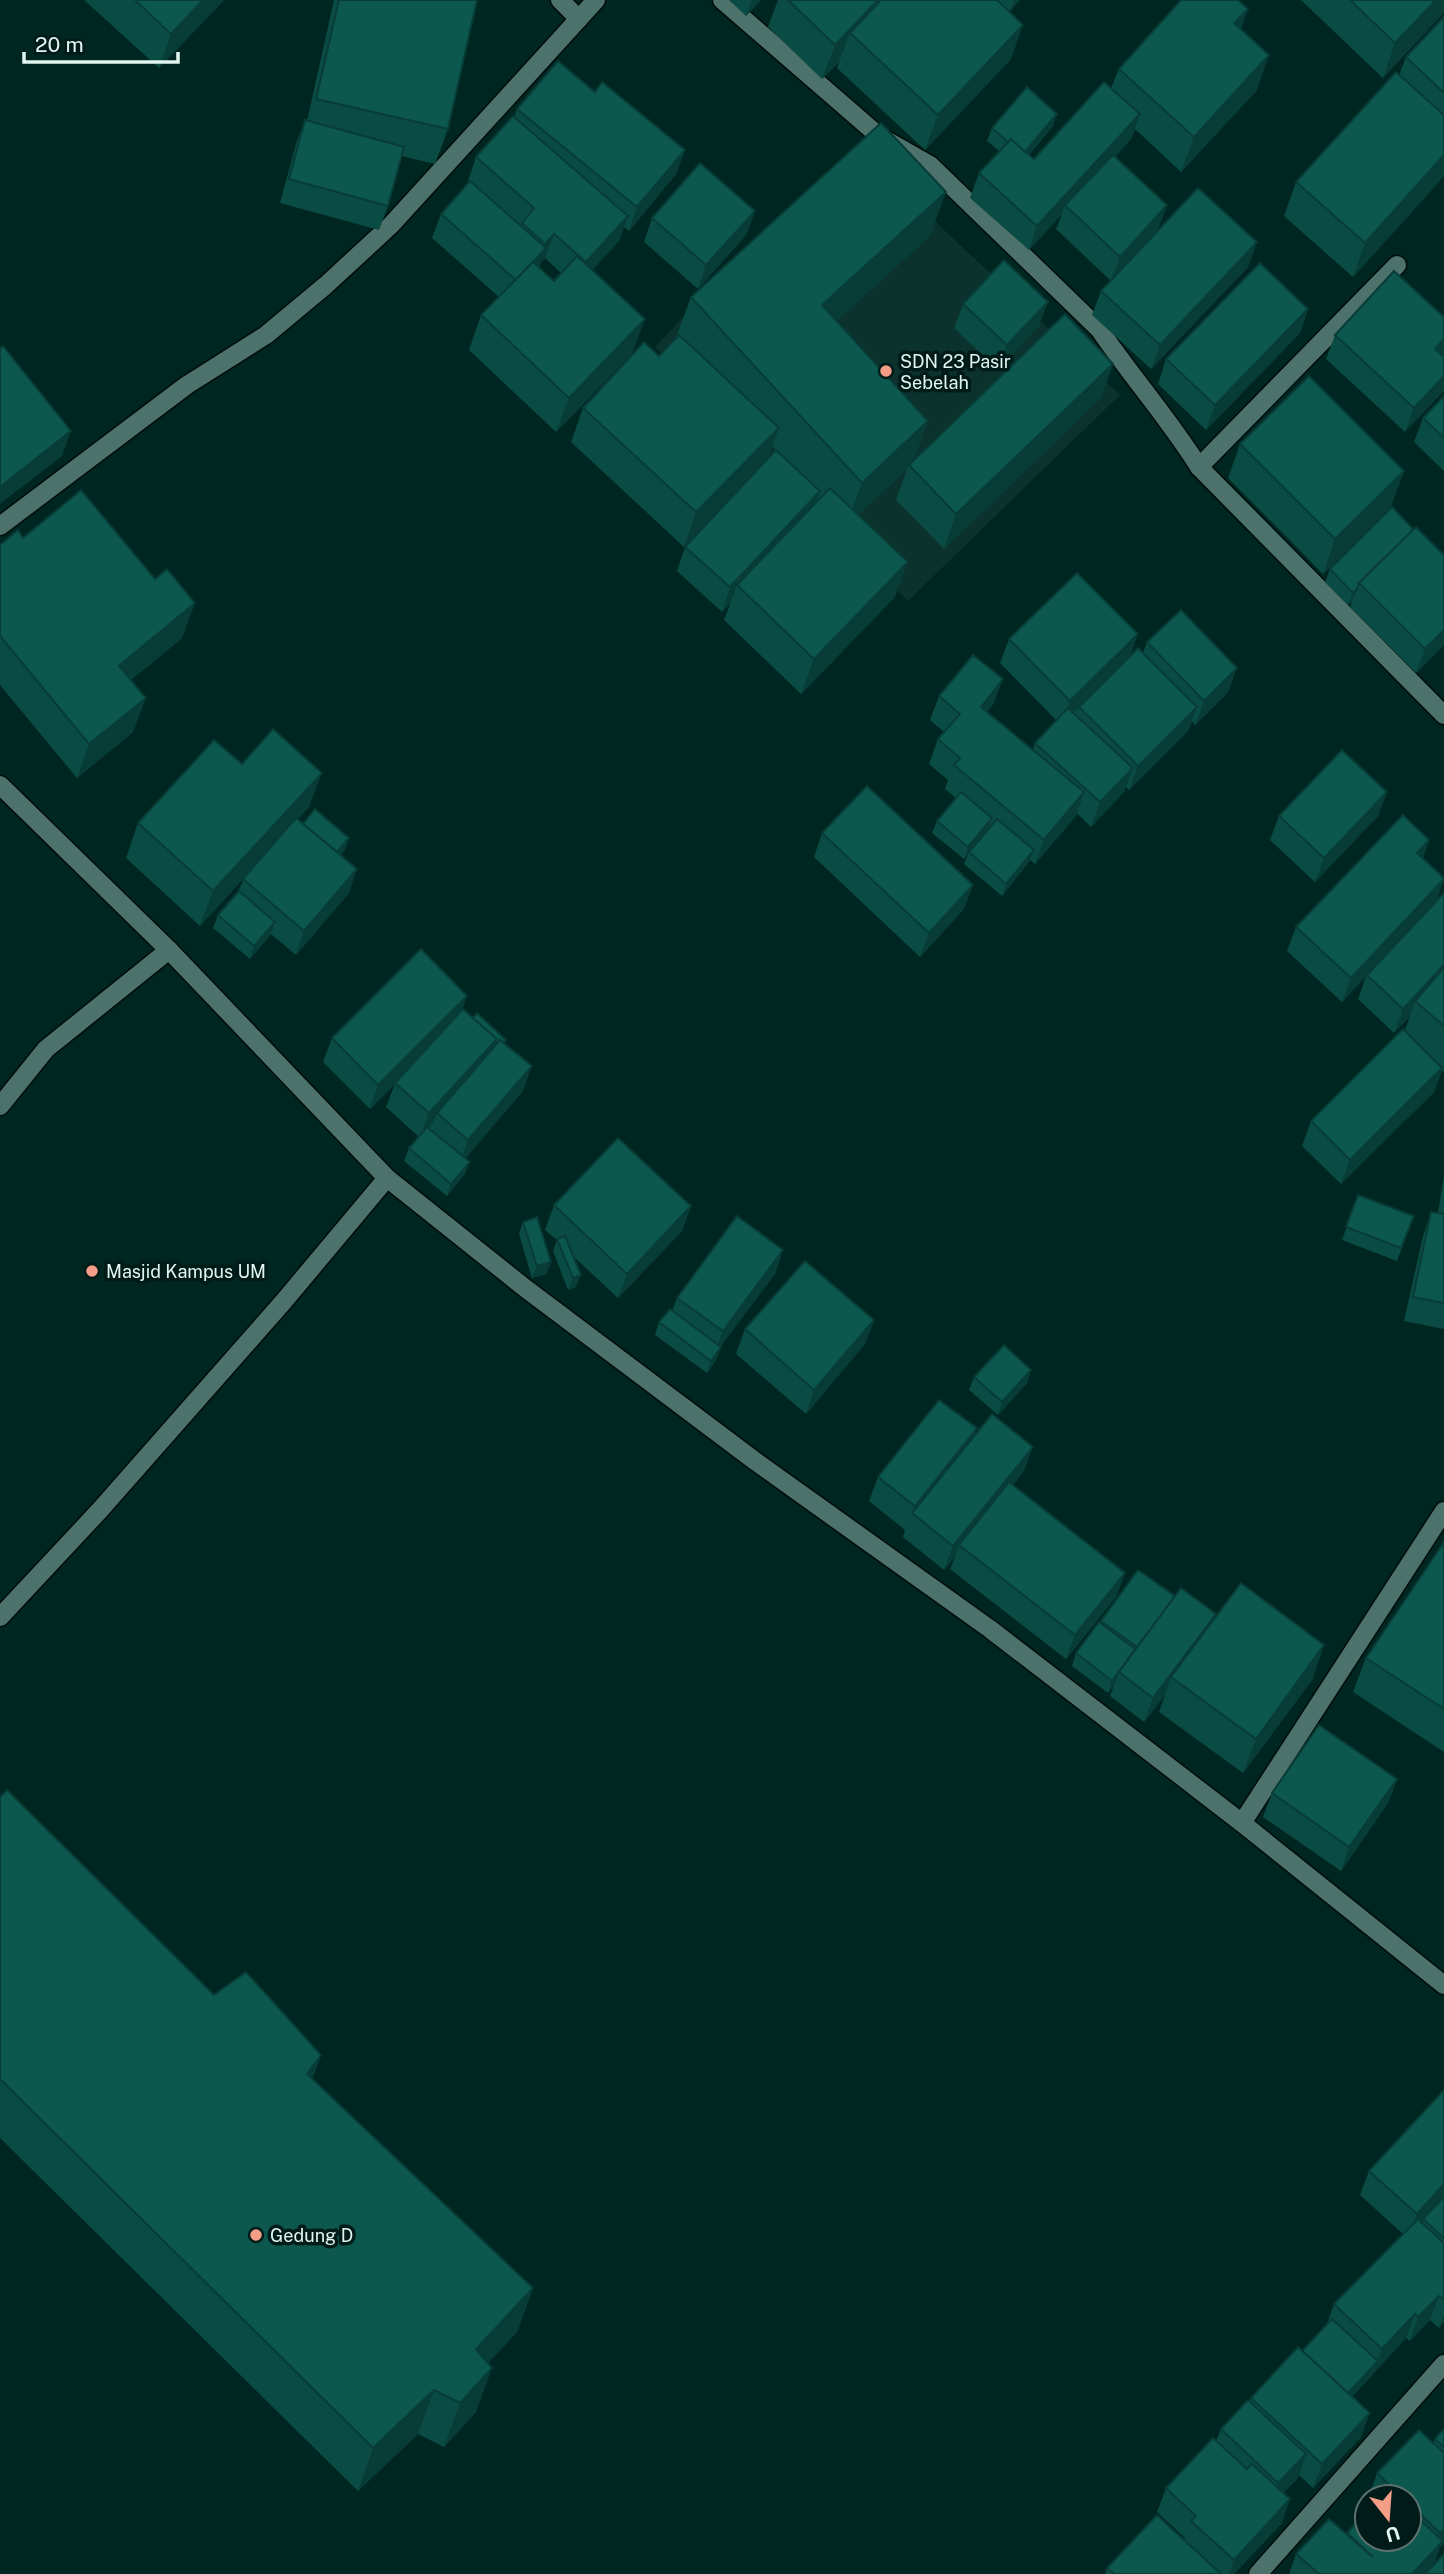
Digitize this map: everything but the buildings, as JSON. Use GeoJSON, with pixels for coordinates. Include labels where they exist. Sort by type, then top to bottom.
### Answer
{"type":"FeatureCollection","features":[{"type":"Feature","properties":{"kind":"street"},"geometry":{"type":"LineString","coordinates":[[560,0],[579,19]]}},
{"type":"Feature","properties":{"kind":"street"},"geometry":{"type":"LineString","coordinates":[[0,526],[187,385],[266,335],[326,285],[391,225],[596,0]]}},
{"type":"Feature","properties":{"kind":"street"},"geometry":{"type":"LineString","coordinates":[[722,0],[879,136],[930,165],[1032,262],[1099,329],[1121,362],[1175,429],[1199,467],[1444,715]]}},
{"type":"Feature","properties":{"kind":"street"},"geometry":{"type":"LineString","coordinates":[[1199,467],[1397,265]]}},
{"type":"Feature","properties":{"kind":"street"},"geometry":{"type":"LineString","coordinates":[[0,785],[169,950],[387,1178],[525,1288],[744,1453],[990,1629],[1242,1823],[1444,1985]]}},
{"type":"Feature","properties":{"kind":"street"},"geometry":{"type":"LineString","coordinates":[[0,1106],[46,1049],[169,950]]}},
{"type":"Feature","properties":{"kind":"street"},"geometry":{"type":"LineString","coordinates":[[0,1617],[100,1510],[284,1301],[387,1178]]}},
{"type":"Feature","properties":{"kind":"street"},"geometry":{"type":"LineString","coordinates":[[1242,1823],[1444,1511]]}},
{"type":"Feature","properties":{"kind":"street"},"geometry":{"type":"LineString","coordinates":[[1258,2574],[1444,2364]]}},
{"type":"Feature","properties":{"kind":"shaded area","name":"SDN 23 Pasir Sebelah"},"geometry":{"type":"Polygon","coordinates":[[[859,150],[1120,395],[908,601],[655,347],[744,252],[859,150]]]}},
{"type":"Feature","properties":{"kind":"place","name":"SDN 23 Pasir Sebelah"},"geometry":{"type":"Point","coordinates":[886,371]}},
{"type":"Feature","properties":{"kind":"place","name":"Masjid Kampus UM"},"geometry":{"type":"Point","coordinates":[92,1271]}},
{"type":"Feature","properties":{"kind":"place","name":"Gedung D"},"geometry":{"type":"Point","coordinates":[256,2235]}}]}
